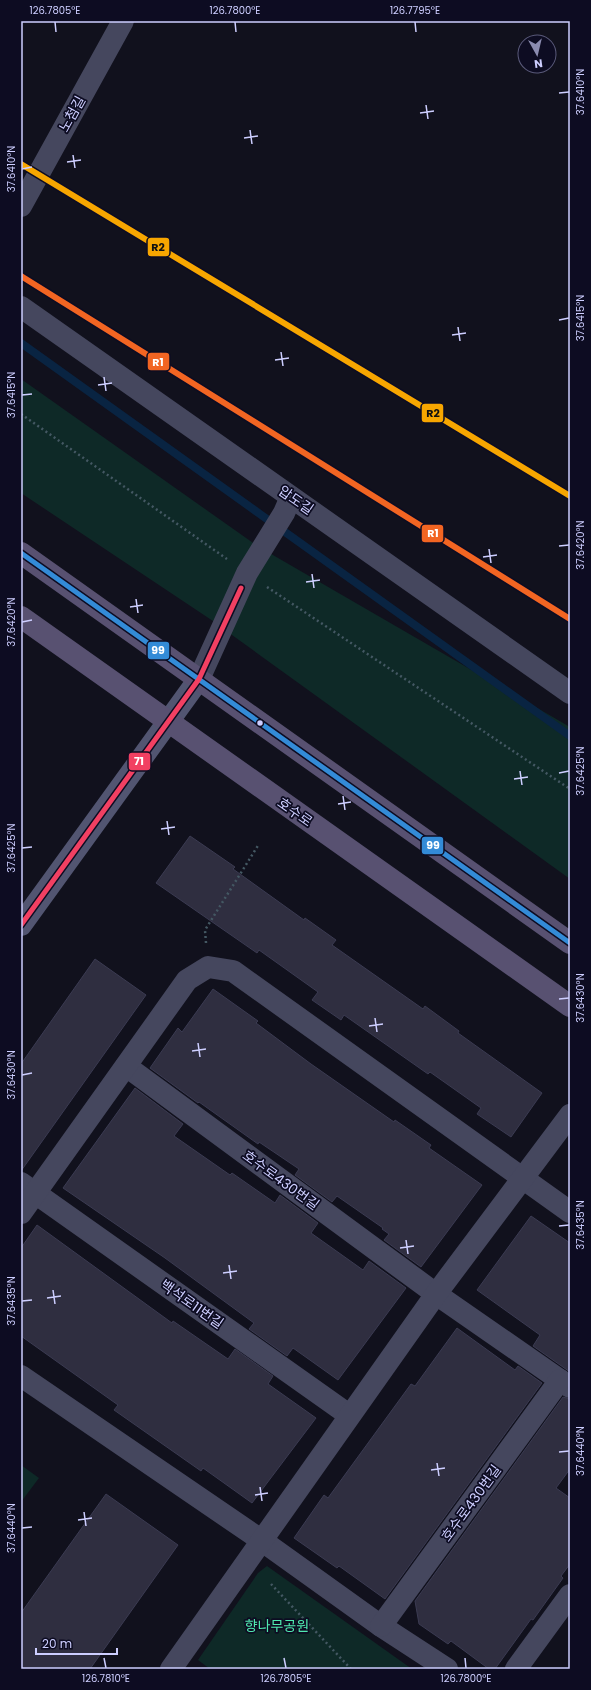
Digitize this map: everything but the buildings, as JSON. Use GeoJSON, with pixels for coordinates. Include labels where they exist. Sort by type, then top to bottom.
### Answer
{"type":"FeatureCollection","features":[{"type":"Feature","properties":{"kind":"main road"},"geometry":{"type":"LineString","coordinates":[[21,553],[570,943]]}},
{"type":"Feature","properties":{"kind":"main road","name":"호수로"},"geometry":{"type":"LineString","coordinates":[[21,617],[570,1006]]}},
{"type":"Feature","properties":{"kind":"main road"},"geometry":{"type":"LineString","coordinates":[[21,925],[199,679]]}},
{"type":"Feature","properties":{"kind":"street","name":"노첨길"},"geometry":{"type":"LineString","coordinates":[[21,206],[123,21]]}},
{"type":"Feature","properties":{"kind":"street","name":"압도길"},"geometry":{"type":"LineString","coordinates":[[21,307],[287,505],[570,693]]}},
{"type":"Feature","properties":{"kind":"street"},"geometry":{"type":"LineString","coordinates":[[199,679],[247,573],[287,505]]}},
{"type":"Feature","properties":{"kind":"street"},"geometry":{"type":"LineString","coordinates":[[21,1213],[28,1188],[126,1066],[187,980],[208,967],[233,971],[570,1212]]}},
{"type":"Feature","properties":{"kind":"street","name":"호수로430번길"},"geometry":{"type":"LineString","coordinates":[[126,1066],[436,1294],[565,1384],[382,1626]]}},
{"type":"Feature","properties":{"kind":"street"},"geometry":{"type":"LineString","coordinates":[[171,1669],[349,1415],[436,1294],[570,1115]]}},
{"type":"Feature","properties":{"kind":"street","name":"백석로11번길"},"geometry":{"type":"LineString","coordinates":[[28,1188],[349,1415]]}},
{"type":"Feature","properties":{"kind":"street"},"geometry":{"type":"LineString","coordinates":[[21,1376],[261,1540],[382,1626],[447,1669]]}},
{"type":"Feature","properties":{"kind":"street"},"geometry":{"type":"LineString","coordinates":[[516,1669],[570,1595]]}},
{"type":"Feature","properties":{"kind":"path"},"geometry":{"type":"LineString","coordinates":[[21,414],[247,573],[570,789]]}},
{"type":"Feature","properties":{"kind":"path"},"geometry":{"type":"LineString","coordinates":[[208,967],[205,930],[259,844]]}},
{"type":"Feature","properties":{"kind":"path"},"geometry":{"type":"LineString","coordinates":[[271,1584],[351,1669]]}},
{"type":"Feature","properties":{"kind":"green space"},"geometry":{"type":"Polygon","coordinates":[[[21,379],[256,545],[216,623],[21,493],[21,379]]]}},
{"type":"Feature","properties":{"kind":"green space"},"geometry":{"type":"Polygon","coordinates":[[[266,551],[570,727],[570,879],[225,630],[266,551]]]}},
{"type":"Feature","properties":{"kind":"green space"},"geometry":{"type":"Polygon","coordinates":[[[21,1465],[39,1478],[21,1502],[21,1465]]]}},
{"type":"Feature","properties":{"kind":"green space","name":"향나무공원"},"geometry":{"type":"Polygon","coordinates":[[[267,1566],[412,1669],[210,1669],[198,1660],[258,1573],[267,1566]]]}},
{"type":"Feature","properties":{"kind":"waterway"},"geometry":{"type":"LineString","coordinates":[[21,343],[570,736]]}},
{"type":"Feature","properties":{"kind":"transit line","name":"R2"},"geometry":{"type":"LineString","coordinates":[[21,164],[570,496]]}},
{"type":"Feature","properties":{"kind":"transit line","name":"R1"},"geometry":{"type":"LineString","coordinates":[[21,276],[570,619]]}},
{"type":"Feature","properties":{"kind":"transit line","name":"99"},"geometry":{"type":"LineString","coordinates":[[21,553],[570,943]]}},
{"type":"Feature","properties":{"kind":"transit line","name":"71"},"geometry":{"type":"LineString","coordinates":[[21,925],[199,679],[241,588]]}}]}
